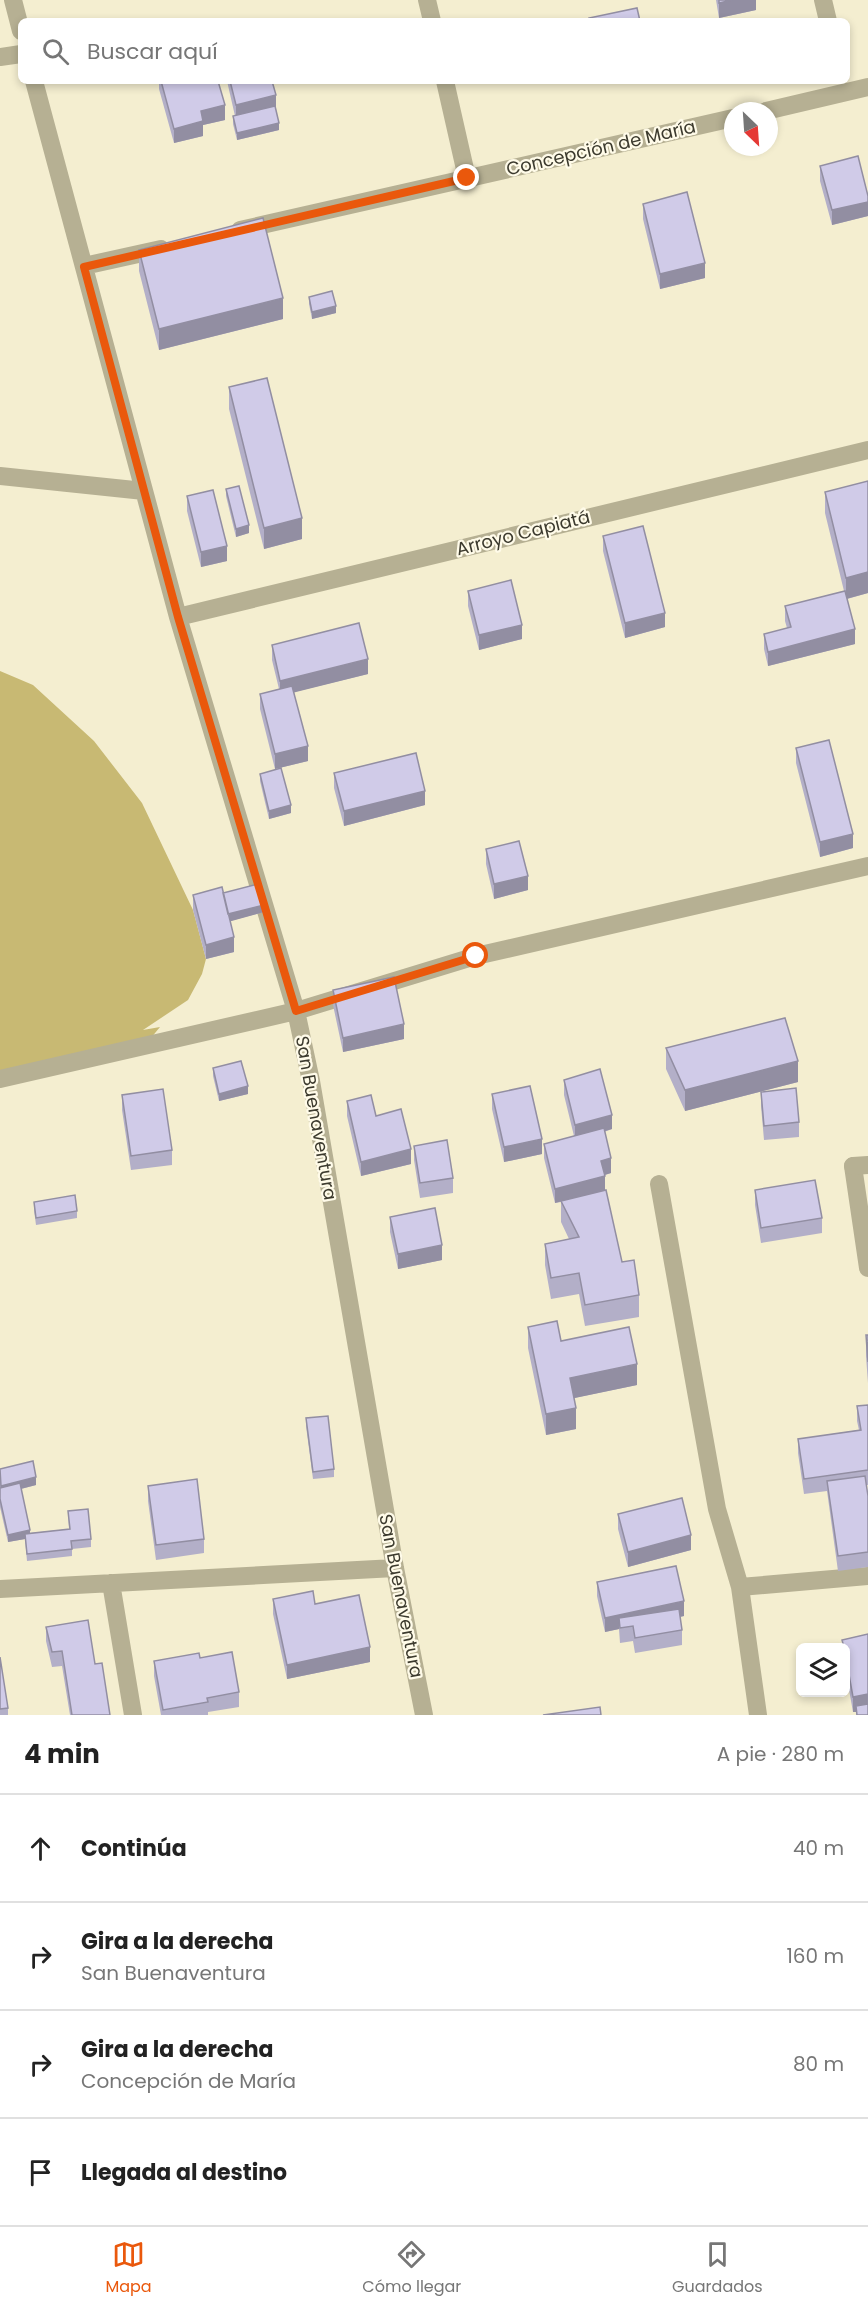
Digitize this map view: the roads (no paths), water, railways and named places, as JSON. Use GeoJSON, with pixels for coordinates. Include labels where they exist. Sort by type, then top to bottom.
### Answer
{"type":"FeatureCollection","features":[{"type":"Feature","properties":{"kind":"street"},"geometry":{"type":"LineString","coordinates":[[13,0],[18,19]]}},
{"type":"Feature","properties":{"kind":"street"},"geometry":{"type":"LineString","coordinates":[[427,0],[431,18]]}},
{"type":"Feature","properties":{"kind":"street"},"geometry":{"type":"LineString","coordinates":[[823,0],[827,18]]}},
{"type":"Feature","properties":{"kind":"street"},"geometry":{"type":"LineString","coordinates":[[0,57],[18,54]]}},
{"type":"Feature","properties":{"kind":"street","name":"San Buenaventura"},"geometry":{"type":"LineString","coordinates":[[35,84],[178,617],[296,1011],[311,1081],[395,1568],[424,1715]]}},
{"type":"Feature","properties":{"kind":"street"},"geometry":{"type":"LineString","coordinates":[[446,84],[467,178]]}},
{"type":"Feature","properties":{"kind":"street"},"geometry":{"type":"LineString","coordinates":[[778,107],[845,87],[868,87]]}},
{"type":"Feature","properties":{"kind":"street","name":"Concepción de María"},"geometry":{"type":"LineString","coordinates":[[223,234],[724,120]]}},
{"type":"Feature","properties":{"kind":"street"},"geometry":{"type":"LineString","coordinates":[[84,267],[177,245]]}},
{"type":"Feature","properties":{"kind":"street","name":"Arroyo Capiatá"},"geometry":{"type":"LineString","coordinates":[[178,617],[868,450]]}},
{"type":"Feature","properties":{"kind":"street"},"geometry":{"type":"LineString","coordinates":[[0,476],[144,491]]}},
{"type":"Feature","properties":{"kind":"street"},"geometry":{"type":"LineString","coordinates":[[0,1079],[296,1011],[476,956],[868,866]]}},
{"type":"Feature","properties":{"kind":"street"},"geometry":{"type":"LineString","coordinates":[[860,1165],[868,1268]]}},
{"type":"Feature","properties":{"kind":"street"},"geometry":{"type":"LineString","coordinates":[[659,1184],[717,1509],[740,1587],[758,1715]]}},
{"type":"Feature","properties":{"kind":"street"},"geometry":{"type":"LineString","coordinates":[[0,1589],[395,1568]]}},
{"type":"Feature","properties":{"kind":"street"},"geometry":{"type":"LineString","coordinates":[[740,1587],[868,1576]]}},
{"type":"Feature","properties":{"kind":"street"},"geometry":{"type":"LineString","coordinates":[[111,1583],[133,1715]]}}]}
